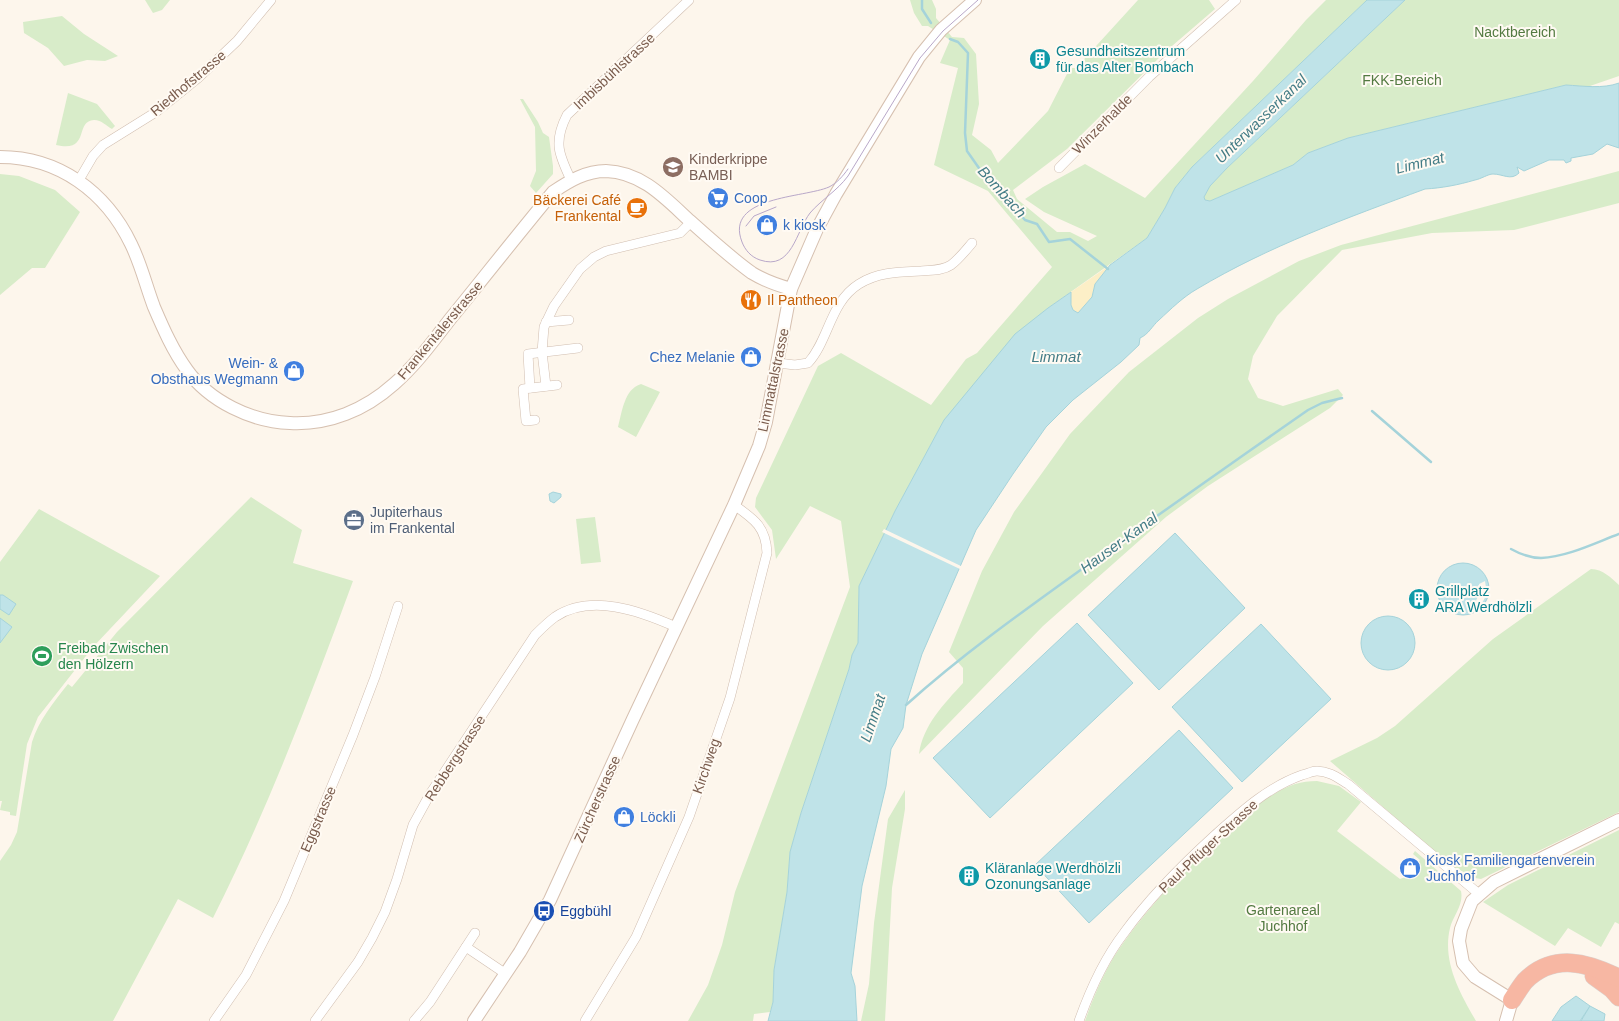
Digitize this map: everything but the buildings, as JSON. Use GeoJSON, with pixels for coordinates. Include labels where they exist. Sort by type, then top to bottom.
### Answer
{"type":"FeatureCollection","features":[{"type":"Feature","properties":{"kind":"highway"},"geometry":{"type":"LineString","coordinates":[[1512,1000],[1530,977],[1546,968],[1563,963],[1590,966],[1619,978]]}},
{"type":"Feature","properties":{"kind":"highway"},"geometry":{"type":"LineString","coordinates":[[1512,1000],[1546,978],[1568,972],[1590,974],[1602,980],[1619,998]]}},
{"type":"Feature","properties":{"kind":"main road","name":"Limmattalstrasse"},"geometry":{"type":"LineString","coordinates":[[678,623],[734,505],[759,446],[766,422],[791,289],[817,229],[836,194],[919,57],[941,30],[975,0]]}},
{"type":"Feature","properties":{"kind":"main road","name":"Frankentalerstrasse"},"geometry":{"type":"LineString","coordinates":[[0,157],[21,158],[59,169],[79,180],[95,193],[121,226],[135,252],[154,306],[170,342],[187,371],[223,402],[245,413],[269,420],[302,423],[319,422],[346,414],[377,398],[395,384],[429,346],[553,192],[571,180],[589,173],[607,171],[624,174],[651,186],[752,273],[770,283],[791,289]]}},
{"type":"Feature","properties":{"kind":"main road","name":"Zürcherstrasse"},"geometry":{"type":"LineString","coordinates":[[474,1021],[506,974],[564,872],[678,623]]}},
{"type":"Feature","properties":{"kind":"main road"},"geometry":{"type":"LineString","coordinates":[[1506,1021],[1512,1000],[1475,977],[1463,963],[1459,942],[1461,929],[1472,901],[1502,878],[1619,820]]}},
{"type":"Feature","properties":{"kind":"street","name":"Riedhofstrasse"},"geometry":{"type":"LineString","coordinates":[[79,180],[93,156],[104,145],[156,112],[198,78],[237,41],[272,0]]}},
{"type":"Feature","properties":{"kind":"street","name":"Imbisbühlstrasse"},"geometry":{"type":"LineString","coordinates":[[571,180],[558,149],[559,134],[567,115],[689,0]]}},
{"type":"Feature","properties":{"kind":"street","name":"Winzerhalde"},"geometry":{"type":"LineString","coordinates":[[1059,168],[1149,77],[1236,0]]}},
{"type":"Feature","properties":{"kind":"street"},"geometry":{"type":"LineString","coordinates":[[546,386],[542,337],[546,322],[565,289],[580,269],[594,257],[606,251],[680,233],[691,222]]}},
{"type":"Feature","properties":{"kind":"street"},"geometry":{"type":"LineString","coordinates":[[778,363],[796,365],[808,363],[817,350],[843,297],[857,285],[872,277],[889,273],[940,270],[950,266],[972,243]]}},
{"type":"Feature","properties":{"kind":"street"},"geometry":{"type":"LineString","coordinates":[[546,322],[569,320]]}},
{"type":"Feature","properties":{"kind":"street"},"geometry":{"type":"LineString","coordinates":[[530,388],[528,354],[578,348]]}},
{"type":"Feature","properties":{"kind":"street"},"geometry":{"type":"LineString","coordinates":[[535,420],[526,421],[522,389],[557,385]]}},
{"type":"Feature","properties":{"kind":"street","name":"Kirchweg"},"geometry":{"type":"LineString","coordinates":[[585,1021],[636,937],[659,886],[689,817],[730,698],[767,553],[764,534],[760,526],[734,505]]}},
{"type":"Feature","properties":{"kind":"street","name":"Rebbergstrasse"},"geometry":{"type":"LineString","coordinates":[[315,1021],[358,962],[372,938],[397,879],[413,825],[430,794],[535,635],[554,617],[583,606],[599,605],[623,609],[678,623]]}},
{"type":"Feature","properties":{"kind":"street","name":"Eggstrasse"},"geometry":{"type":"LineString","coordinates":[[214,1021],[246,975],[284,901],[353,735],[375,677],[398,606]]}},
{"type":"Feature","properties":{"kind":"street","name":"Paul-Pflüger-Strasse"},"geometry":{"type":"LineString","coordinates":[[1079,1021],[1096,979],[1123,934],[1148,902],[1186,862],[1247,807],[1267,792],[1284,783],[1315,771],[1334,776],[1348,784],[1479,894]]}},
{"type":"Feature","properties":{"kind":"street"},"geometry":{"type":"LineString","coordinates":[[414,1021],[430,1002],[475,933]]}},
{"type":"Feature","properties":{"kind":"street"},"geometry":{"type":"LineString","coordinates":[[466,947],[506,974]]}},
{"type":"Feature","properties":{"kind":"green space"},"geometry":{"type":"Polygon","coordinates":[[[145,0],[170,0],[162,10],[153,13],[145,0]]]}},
{"type":"Feature","properties":{"kind":"green space"},"geometry":{"type":"Polygon","coordinates":[[[910,0],[932,0],[936,9],[936,18],[952,37],[964,38],[976,54],[979,104],[972,135],[991,150],[998,163],[1048,111],[1070,68],[1076,68],[1138,0],[1209,0],[1215,9],[1165,52],[1067,149],[1013,190],[1017,199],[1057,232],[1070,232],[1088,241],[1097,236],[1044,212],[1025,199],[1085,164],[1145,198],[1326,0],[1367,0],[1192,167],[1175,188],[1147,238],[1048,308],[944,420],[895,511],[859,586],[858,643],[852,655],[790,852],[787,892],[774,970],[773,1002],[770,1012],[754,1014],[753,1021],[688,1021],[708,985],[722,945],[735,892],[850,587],[841,521],[810,506],[776,559],[772,530],[755,507],[756,498],[818,366],[841,353],[931,405],[966,359],[977,353],[1052,267],[988,191],[934,165],[958,68],[940,63],[950,40],[928,26],[922,26],[914,13],[910,0]]]}},
{"type":"Feature","properties":{"kind":"green space"},"geometry":{"type":"Polygon","coordinates":[[[1405,0],[1619,0],[1619,76],[1587,87],[1566,85],[1348,138],[1308,153],[1293,165],[1210,201],[1205,200],[1204,197],[1210,186],[1227,168],[1405,0]]]}},
{"type":"Feature","properties":{"kind":"green space"},"geometry":{"type":"Polygon","coordinates":[[[62,16],[84,34],[118,56],[105,61],[87,60],[64,66],[48,48],[24,33],[23,22],[62,16]]]}},
{"type":"Feature","properties":{"kind":"green space"},"geometry":{"type":"Polygon","coordinates":[[[68,93],[97,104],[115,126],[112,129],[94,120],[85,125],[81,136],[74,145],[56,145],[68,93]]]}},
{"type":"Feature","properties":{"kind":"green space"},"geometry":{"type":"Polygon","coordinates":[[[520,99],[523,99],[543,133],[549,137],[553,174],[536,193],[530,186],[536,171],[535,127],[520,99]]]}},
{"type":"Feature","properties":{"kind":"green space"},"geometry":{"type":"Polygon","coordinates":[[[1619,171],[1619,203],[1514,230],[1432,233],[1342,250],[1277,316],[1253,356],[1248,379],[1258,398],[1283,406],[1338,389],[1343,395],[1330,408],[1208,486],[1166,517],[1043,626],[919,754],[921,743],[930,724],[963,683],[963,668],[949,652],[982,571],[1014,512],[1070,434],[1129,372],[1198,318],[1228,299],[1299,261],[1341,245],[1619,171]]]}},
{"type":"Feature","properties":{"kind":"green space"},"geometry":{"type":"Polygon","coordinates":[[[0,174],[19,176],[55,190],[80,212],[45,268],[32,268],[0,295],[0,174]]]}},
{"type":"Feature","properties":{"kind":"green space"},"geometry":{"type":"Polygon","coordinates":[[[641,384],[660,392],[636,437],[618,427],[627,396],[635,387],[641,384]]]}},
{"type":"Feature","properties":{"kind":"green space"},"geometry":{"type":"Polygon","coordinates":[[[251,497],[302,530],[293,563],[353,581],[288,751],[233,877],[213,918],[178,899],[113,1021],[0,1021],[0,861],[17,832],[32,742],[38,726],[68,684],[72,687],[117,632],[251,497]]]}},
{"type":"Feature","properties":{"kind":"green space","name":"Freibad Zwischen den Hölzern"},"geometry":{"type":"Polygon","coordinates":[[[39,509],[160,576],[93,647],[38,717],[27,744],[16,816],[10,815],[10,812],[0,810],[2,801],[0,801],[0,562],[39,509]]]}},
{"type":"Feature","properties":{"kind":"green space"},"geometry":{"type":"Polygon","coordinates":[[[595,517],[601,562],[581,564],[576,519],[595,517]]]}},
{"type":"Feature","properties":{"kind":"green space"},"geometry":{"type":"Polygon","coordinates":[[[1591,569],[1603,572],[1619,585],[1619,812],[1481,879],[1469,877],[1459,869],[1457,871],[1330,761],[1377,738],[1395,726],[1493,639],[1591,569]]]}},
{"type":"Feature","properties":{"kind":"green space","name":"Gartenareal Juchhof"},"geometry":{"type":"Polygon","coordinates":[[[1317,781],[1339,786],[1361,802],[1337,831],[1400,879],[1408,876],[1420,860],[1413,854],[1415,851],[1461,891],[1460,906],[1450,928],[1448,953],[1454,977],[1476,1021],[1085,1021],[1103,976],[1125,940],[1193,861],[1220,835],[1272,795],[1295,784],[1317,781]]]}},
{"type":"Feature","properties":{"kind":"green space"},"geometry":{"type":"Polygon","coordinates":[[[905,790],[905,809],[892,888],[885,1021],[861,1021],[869,984],[874,923],[888,819],[905,790]]]}},
{"type":"Feature","properties":{"kind":"green space"},"geometry":{"type":"Polygon","coordinates":[[[1619,830],[1619,924],[1615,922],[1601,947],[1568,928],[1555,946],[1483,902],[1508,885],[1619,830]]]}},
{"type":"Feature","properties":{"kind":"sand"},"geometry":{"type":"Polygon","coordinates":[[[1110,265],[1095,284],[1092,297],[1078,313],[1073,310],[1071,292],[1110,265]]]}},
{"type":"Feature","properties":{"kind":"water","name":"Limmat"},"geometry":{"type":"Polygon","coordinates":[[[1367,0],[1405,0],[1227,168],[1210,186],[1204,197],[1205,200],[1210,201],[1293,165],[1308,153],[1348,138],[1566,85],[1600,87],[1619,83],[1619,148],[1607,144],[1593,154],[1571,158],[1571,161],[1566,163],[1564,160],[1549,160],[1524,171],[1517,167],[1519,173],[1513,177],[1491,174],[1456,185],[1425,189],[1309,234],[1252,259],[1182,299],[1140,338],[1139,345],[1121,362],[1073,400],[1046,427],[976,530],[922,654],[906,705],[903,728],[891,749],[886,786],[862,886],[851,973],[855,986],[857,1021],[768,1021],[773,1002],[774,970],[787,892],[790,852],[852,655],[858,643],[859,586],[895,511],[944,420],[1015,334],[1071,292],[1071,305],[1073,310],[1078,313],[1092,297],[1095,284],[1110,265],[1147,238],[1175,188],[1192,167],[1367,0]]]}},
{"type":"Feature","properties":{"kind":"water"},"geometry":{"type":"Polygon","coordinates":[[[553,492],[561,494],[561,497],[554,503],[550,501],[549,494],[553,492]]]}},
{"type":"Feature","properties":{"kind":"water"},"geometry":{"type":"Polygon","coordinates":[[[1175,533],[1245,608],[1159,690],[1088,615],[1175,533]]]}},
{"type":"Feature","properties":{"kind":"water"},"geometry":{"type":"Polygon","coordinates":[[[1463,563],[1477,567],[1485,575],[1489,589],[1485,603],[1477,611],[1463,615],[1449,611],[1441,603],[1437,589],[1441,575],[1449,567],[1463,563]]]}},
{"type":"Feature","properties":{"kind":"water"},"geometry":{"type":"Polygon","coordinates":[[[0,595],[16,604],[9,615],[0,609],[0,595]]]}},
{"type":"Feature","properties":{"kind":"water"},"geometry":{"type":"Polygon","coordinates":[[[1388,616],[1398,618],[1407,624],[1413,633],[1415,643],[1413,653],[1407,662],[1398,668],[1388,670],[1378,668],[1369,662],[1363,653],[1361,643],[1363,633],[1369,624],[1378,618],[1388,616]]]}},
{"type":"Feature","properties":{"kind":"water"},"geometry":{"type":"Polygon","coordinates":[[[0,618],[12,627],[0,643],[0,618]]]}},
{"type":"Feature","properties":{"kind":"water"},"geometry":{"type":"Polygon","coordinates":[[[1077,623],[1133,683],[990,818],[933,758],[1077,623]]]}},
{"type":"Feature","properties":{"kind":"water"},"geometry":{"type":"Polygon","coordinates":[[[1261,624],[1331,699],[1242,782],[1172,707],[1261,624]]]}},
{"type":"Feature","properties":{"kind":"water"},"geometry":{"type":"Polygon","coordinates":[[[1179,730],[1233,788],[1089,923],[1035,865],[1179,730]]]}},
{"type":"Feature","properties":{"kind":"water"},"geometry":{"type":"Polygon","coordinates":[[[1576,996],[1590,1006],[1580,1021],[1552,1021],[1561,1007],[1576,996]]]}},
{"type":"Feature","properties":{"kind":"water"},"geometry":{"type":"Polygon","coordinates":[[[1590,1006],[1605,1014],[1604,1021],[1581,1021],[1590,1006]]]}},
{"type":"Feature","properties":{"kind":"pier"},"geometry":{"type":"Polygon","coordinates":[[[884,529],[963,567],[962,570],[882,532],[884,529]]]}},
{"type":"Feature","properties":{"kind":"pier"},"geometry":{"type":"Polygon","coordinates":[[[1485,581],[1487,594],[1480,607],[1475,603],[1480,592],[1479,584],[1485,581]]]}},
{"type":"Feature","properties":{"kind":"waterway","name":"Bombach"},"geometry":{"type":"LineString","coordinates":[[922,0],[922,9],[931,23]]}},
{"type":"Feature","properties":{"kind":"waterway","name":"Bombach"},"geometry":{"type":"LineString","coordinates":[[950,39],[958,42],[968,53],[965,133],[967,151],[981,171],[1002,189],[1025,220],[1037,224],[1049,242],[1070,239],[1108,269]]}},
{"type":"Feature","properties":{"kind":"waterway","name":"Hauser-Kanal"},"geometry":{"type":"LineString","coordinates":[[906,705],[928,685],[998,630],[1093,561],[1308,410],[1322,403],[1342,398]]}},
{"type":"Feature","properties":{"kind":"waterway","name":"Hauser-Kanal"},"geometry":{"type":"LineString","coordinates":[[1372,411],[1431,462]]}},
{"type":"Feature","properties":{"kind":"waterway","name":"Hauser-Kanal"},"geometry":{"type":"LineString","coordinates":[[1511,549],[1533,557],[1551,557],[1581,549],[1619,534]]}},
{"type":"Feature","properties":{"kind":"tram line"},"geometry":{"type":"LineString","coordinates":[[848,169],[840,179],[829,187],[769,201],[755,207],[744,216],[740,227],[742,242],[751,255],[757,259],[771,262],[779,260],[786,255],[810,213],[848,176],[920,58],[943,31],[978,0]]}},
{"type":"Feature","properties":{"kind":"tram line"},"geometry":{"type":"LineString","coordinates":[[746,226],[754,216],[776,207]]}},
{"type":"Feature","properties":{"kind":"place","name":"Gesundheitszentrum für das Alter Bombach"},"geometry":{"type":"Point","coordinates":[1040,59]}},
{"type":"Feature","properties":{"kind":"place","name":"Kinderkrippe BAMBI"},"geometry":{"type":"Point","coordinates":[673,167]}},
{"type":"Feature","properties":{"kind":"place","name":"Coop"},"geometry":{"type":"Point","coordinates":[718,198]}},
{"type":"Feature","properties":{"kind":"place","name":"Bäckerei Café Frankental"},"geometry":{"type":"Point","coordinates":[637,208]}},
{"type":"Feature","properties":{"kind":"place","name":"k kiosk"},"geometry":{"type":"Point","coordinates":[767,225]}},
{"type":"Feature","properties":{"kind":"place","name":"Il Pantheon"},"geometry":{"type":"Point","coordinates":[751,300]}},
{"type":"Feature","properties":{"kind":"place","name":"Chez Melanie"},"geometry":{"type":"Point","coordinates":[751,357]}},
{"type":"Feature","properties":{"kind":"place","name":"Wein- & Obsthaus Wegmann"},"geometry":{"type":"Point","coordinates":[294,371]}},
{"type":"Feature","properties":{"kind":"place","name":"Jupiterhaus im Frankental"},"geometry":{"type":"Point","coordinates":[354,520]}},
{"type":"Feature","properties":{"kind":"place","name":"Grillplatz ARA Werdhölzli"},"geometry":{"type":"Point","coordinates":[1419,599]}},
{"type":"Feature","properties":{"kind":"place","name":"Freibad Zwischen den Hölzern"},"geometry":{"type":"Point","coordinates":[42,656]}},
{"type":"Feature","properties":{"kind":"place","name":"Löckli"},"geometry":{"type":"Point","coordinates":[624,817]}},
{"type":"Feature","properties":{"kind":"place","name":"Kiosk Familiengartenverein Juchhof"},"geometry":{"type":"Point","coordinates":[1410,868]}},
{"type":"Feature","properties":{"kind":"place","name":"Kläranlage Werdhölzli Ozonungsanlage"},"geometry":{"type":"Point","coordinates":[969,876]}},
{"type":"Feature","properties":{"kind":"place","name":"Eggbühl"},"geometry":{"type":"Point","coordinates":[544,911]}},
{"type":"Feature","properties":{"kind":"park label","name":"Nacktbereich"},"geometry":{"type":"Point","coordinates":[1515,32]}},
{"type":"Feature","properties":{"kind":"park label","name":"FKK-Bereich"},"geometry":{"type":"Point","coordinates":[1402,80]}},
{"type":"Feature","properties":{"kind":"water label","name":"Unterwasserkanal"},"geometry":{"type":"Point","coordinates":[1261,119]}}]}
